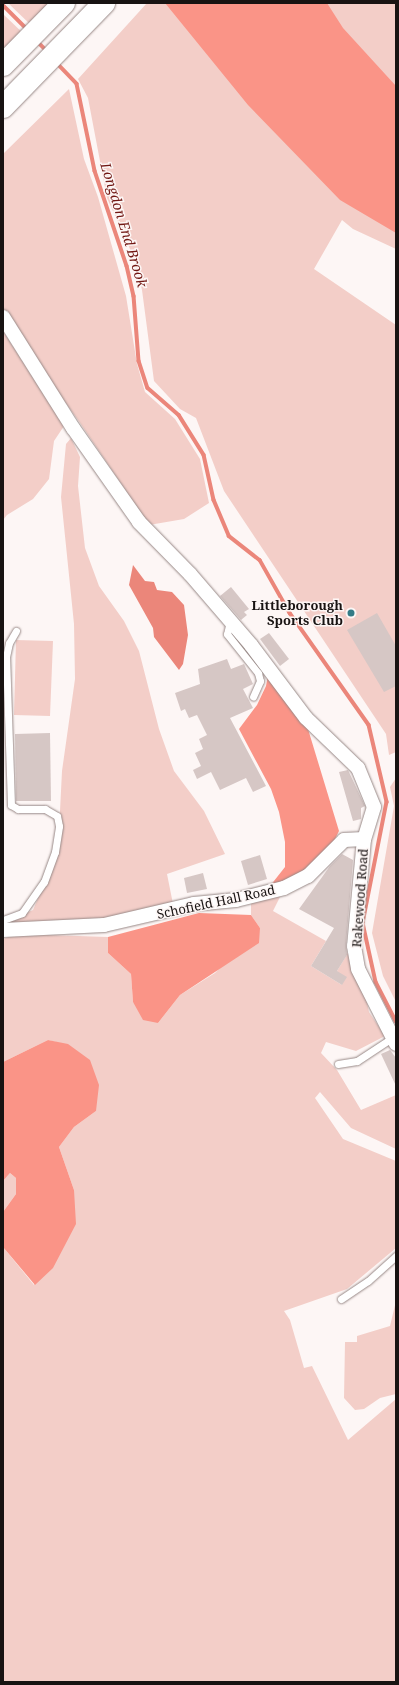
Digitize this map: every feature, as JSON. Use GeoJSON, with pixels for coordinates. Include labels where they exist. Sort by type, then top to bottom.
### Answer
{"type":"FeatureCollection","features":[{"type":"Feature","properties":{"kind":"highway"},"geometry":{"type":"LineString","coordinates":[[3,65],[64,3]]}},
{"type":"Feature","properties":{"kind":"highway"},"geometry":{"type":"LineString","coordinates":[[3,107],[104,3]]}},
{"type":"Feature","properties":{"kind":"street","name":"Rakewood Road"},"geometry":{"type":"LineString","coordinates":[[3,317],[73,428],[139,522],[190,574],[230,621],[306,718],[358,768],[374,806],[364,839],[354,946],[358,969],[394,1041]]}},
{"type":"Feature","properties":{"kind":"street","name":"Schofield Hall Road"},"geometry":{"type":"LineString","coordinates":[[3,930],[104,925],[194,904],[250,896],[284,888],[308,876],[344,840],[364,839]]}},
{"type":"Feature","properties":{"kind":"lane"},"geometry":{"type":"LineString","coordinates":[[230,621],[227,634],[258,673],[260,681],[252,697]]}},
{"type":"Feature","properties":{"kind":"lane"},"geometry":{"type":"LineString","coordinates":[[3,920],[22,913],[44,882],[56,852],[58,826],[57,816],[45,809],[18,809],[11,805],[6,656],[9,643],[16,631]]}},
{"type":"Feature","properties":{"kind":"lane"},"geometry":{"type":"LineString","coordinates":[[338,1064],[357,1061],[394,1041]]}},
{"type":"Feature","properties":{"kind":"lane"},"geometry":{"type":"LineString","coordinates":[[341,1299],[368,1281],[396,1256]]}},
{"type":"Feature","properties":{"kind":"shaded area"},"geometry":{"type":"Polygon","coordinates":[[[8,3],[56,3],[34,28],[8,3]]]}},
{"type":"Feature","properties":{"kind":"shaded area"},"geometry":{"type":"Polygon","coordinates":[[[147,3],[396,3],[396,249],[353,229],[342,220],[314,269],[396,325],[396,752],[389,755],[386,734],[224,491],[196,418],[180,409],[154,381],[142,290],[134,258],[107,198],[88,98],[78,79],[147,3]]]}},
{"type":"Feature","properties":{"kind":"shaded area"},"geometry":{"type":"Polygon","coordinates":[[[165,3],[327,3],[343,28],[396,86],[396,233],[340,200],[248,105],[165,3]]]}},
{"type":"Feature","properties":{"kind":"shaded area"},"geometry":{"type":"Polygon","coordinates":[[[3,14],[26,36],[3,58],[3,14]]]}},
{"type":"Feature","properties":{"kind":"shaded area"},"geometry":{"type":"Polygon","coordinates":[[[69,89],[84,159],[98,197],[126,296],[137,364],[145,392],[175,419],[200,459],[209,503],[184,519],[149,525],[78,420],[26,348],[3,309],[3,154],[69,89]]]}},
{"type":"Feature","properties":{"kind":"shaded area"},"geometry":{"type":"Polygon","coordinates":[[[3,331],[64,426],[54,441],[49,479],[33,499],[7,515],[3,520],[3,331]]]}},
{"type":"Feature","properties":{"kind":"shaded area"},"geometry":{"type":"Polygon","coordinates":[[[71,438],[80,457],[78,486],[85,548],[99,586],[124,621],[139,651],[159,729],[174,771],[204,811],[225,854],[167,874],[173,904],[105,921],[4,926],[3,923],[33,910],[58,851],[62,771],[75,679],[74,624],[61,497],[66,444],[71,438]]]}},
{"type":"Feature","properties":{"kind":"shaded area"},"geometry":{"type":"Polygon","coordinates":[[[133,565],[145,581],[154,582],[157,590],[172,592],[184,605],[188,635],[183,664],[179,670],[154,637],[153,628],[129,585],[133,565]]]}},
{"type":"Feature","properties":{"kind":"shaded area"},"geometry":{"type":"Polygon","coordinates":[[[16,640],[53,641],[50,716],[14,715],[16,640]]]}},
{"type":"Feature","properties":{"kind":"shaded area"},"geometry":{"type":"Polygon","coordinates":[[[268,675],[308,729],[339,831],[333,843],[314,864],[294,877],[270,886],[285,867],[285,842],[279,812],[271,789],[239,729],[257,705],[266,686],[268,675]]]}},
{"type":"Feature","properties":{"kind":"shaded area"},"geometry":{"type":"Polygon","coordinates":[[[396,778],[396,1002],[383,976],[372,933],[394,806],[390,787],[396,778]]]}},
{"type":"Feature","properties":{"kind":"shaded area"},"geometry":{"type":"Polygon","coordinates":[[[281,895],[273,911],[326,941],[311,966],[342,985],[337,971],[348,953],[366,998],[369,1012],[385,1036],[356,1051],[326,1042],[321,1053],[337,1070],[361,1110],[396,1095],[396,1149],[351,1128],[320,1092],[315,1098],[343,1139],[396,1161],[396,1248],[347,1289],[284,1311],[290,1320],[304,1368],[312,1366],[348,1440],[396,1399],[396,1682],[3,1682],[3,1247],[34,1285],[74,1190],[59,1147],[74,1127],[96,1111],[68,1045],[48,1040],[3,1062],[3,939],[16,934],[108,937],[108,953],[131,974],[133,1002],[158,1023],[180,995],[215,973],[260,928],[251,915],[251,903],[281,895]]]}},
{"type":"Feature","properties":{"kind":"shaded area"},"geometry":{"type":"Polygon","coordinates":[[[199,913],[251,915],[260,928],[259,943],[180,995],[158,1023],[143,1020],[133,1002],[131,974],[108,953],[108,937],[199,913]]]}},
{"type":"Feature","properties":{"kind":"shaded area"},"geometry":{"type":"Polygon","coordinates":[[[48,1040],[68,1044],[90,1060],[99,1085],[96,1111],[74,1127],[59,1147],[74,1190],[76,1224],[53,1268],[35,1285],[3,1247],[3,1212],[16,1194],[16,1178],[10,1173],[3,1181],[3,1062],[48,1040]]]}},
{"type":"Feature","properties":{"kind":"shaded area"},"geometry":{"type":"Polygon","coordinates":[[[10,1173],[16,1178],[16,1194],[3,1212],[3,1181],[10,1173]]]}},
{"type":"Feature","properties":{"kind":"shaded area"},"geometry":{"type":"Polygon","coordinates":[[[396,1301],[396,1394],[380,1398],[364,1409],[355,1410],[344,1398],[345,1342],[357,1342],[357,1336],[390,1326],[396,1301]]]}},
{"type":"Feature","properties":{"kind":"building"},"geometry":{"type":"Polygon","coordinates":[[[231,587],[249,609],[244,612],[247,615],[241,620],[220,596],[231,587]]]}},
{"type":"Feature","properties":{"kind":"building"},"geometry":{"type":"Polygon","coordinates":[[[377,613],[396,646],[396,686],[384,692],[347,630],[377,613]]]}},
{"type":"Feature","properties":{"kind":"building"},"geometry":{"type":"Polygon","coordinates":[[[269,633],[289,659],[280,666],[260,639],[269,633]]]}},
{"type":"Feature","properties":{"kind":"building"},"geometry":{"type":"Polygon","coordinates":[[[227,659],[231,669],[244,664],[253,684],[243,689],[253,708],[230,718],[266,786],[253,792],[246,778],[220,790],[211,772],[197,779],[193,770],[201,766],[195,753],[203,749],[199,739],[207,735],[197,715],[189,718],[185,709],[181,711],[175,693],[200,684],[198,669],[227,659]]]}},
{"type":"Feature","properties":{"kind":"building"},"geometry":{"type":"Polygon","coordinates":[[[50,733],[51,801],[16,801],[15,734],[50,733]]]}},
{"type":"Feature","properties":{"kind":"building"},"geometry":{"type":"Polygon","coordinates":[[[348,770],[365,806],[361,808],[361,819],[353,821],[339,772],[348,770]]]}},
{"type":"Feature","properties":{"kind":"building"},"geometry":{"type":"Polygon","coordinates":[[[342,854],[353,860],[346,945],[347,955],[337,971],[347,977],[342,985],[311,966],[334,928],[299,909],[330,866],[342,854]]]}},
{"type":"Feature","properties":{"kind":"building"},"geometry":{"type":"Polygon","coordinates":[[[260,855],[267,879],[248,885],[241,861],[260,855]]]}},
{"type":"Feature","properties":{"kind":"building"},"geometry":{"type":"Polygon","coordinates":[[[203,873],[207,889],[187,893],[184,878],[203,873]]]}},
{"type":"Feature","properties":{"kind":"building"},"geometry":{"type":"Polygon","coordinates":[[[390,1050],[396,1058],[396,1086],[381,1054],[390,1050]]]}},
{"type":"Feature","properties":{"kind":"waterway","name":"Longdon End Brook"},"geometry":{"type":"LineString","coordinates":[[3,5],[28,30]]}},
{"type":"Feature","properties":{"kind":"waterway","name":"Longdon End Brook"},"geometry":{"type":"LineString","coordinates":[[37,41],[47,51]]}},
{"type":"Feature","properties":{"kind":"waterway","name":"Longdon End Brook"},"geometry":{"type":"LineString","coordinates":[[56,62],[77,84],[95,171],[127,266],[134,296],[139,361],[148,388],[179,415],[204,455],[214,500],[229,536],[260,560],[290,613],[369,725],[387,802],[363,923],[376,982],[396,1021]]}},
{"type":"Feature","properties":{"kind":"place","name":"Littleborough Sports Club"},"geometry":{"type":"Point","coordinates":[351,613]}}]}
